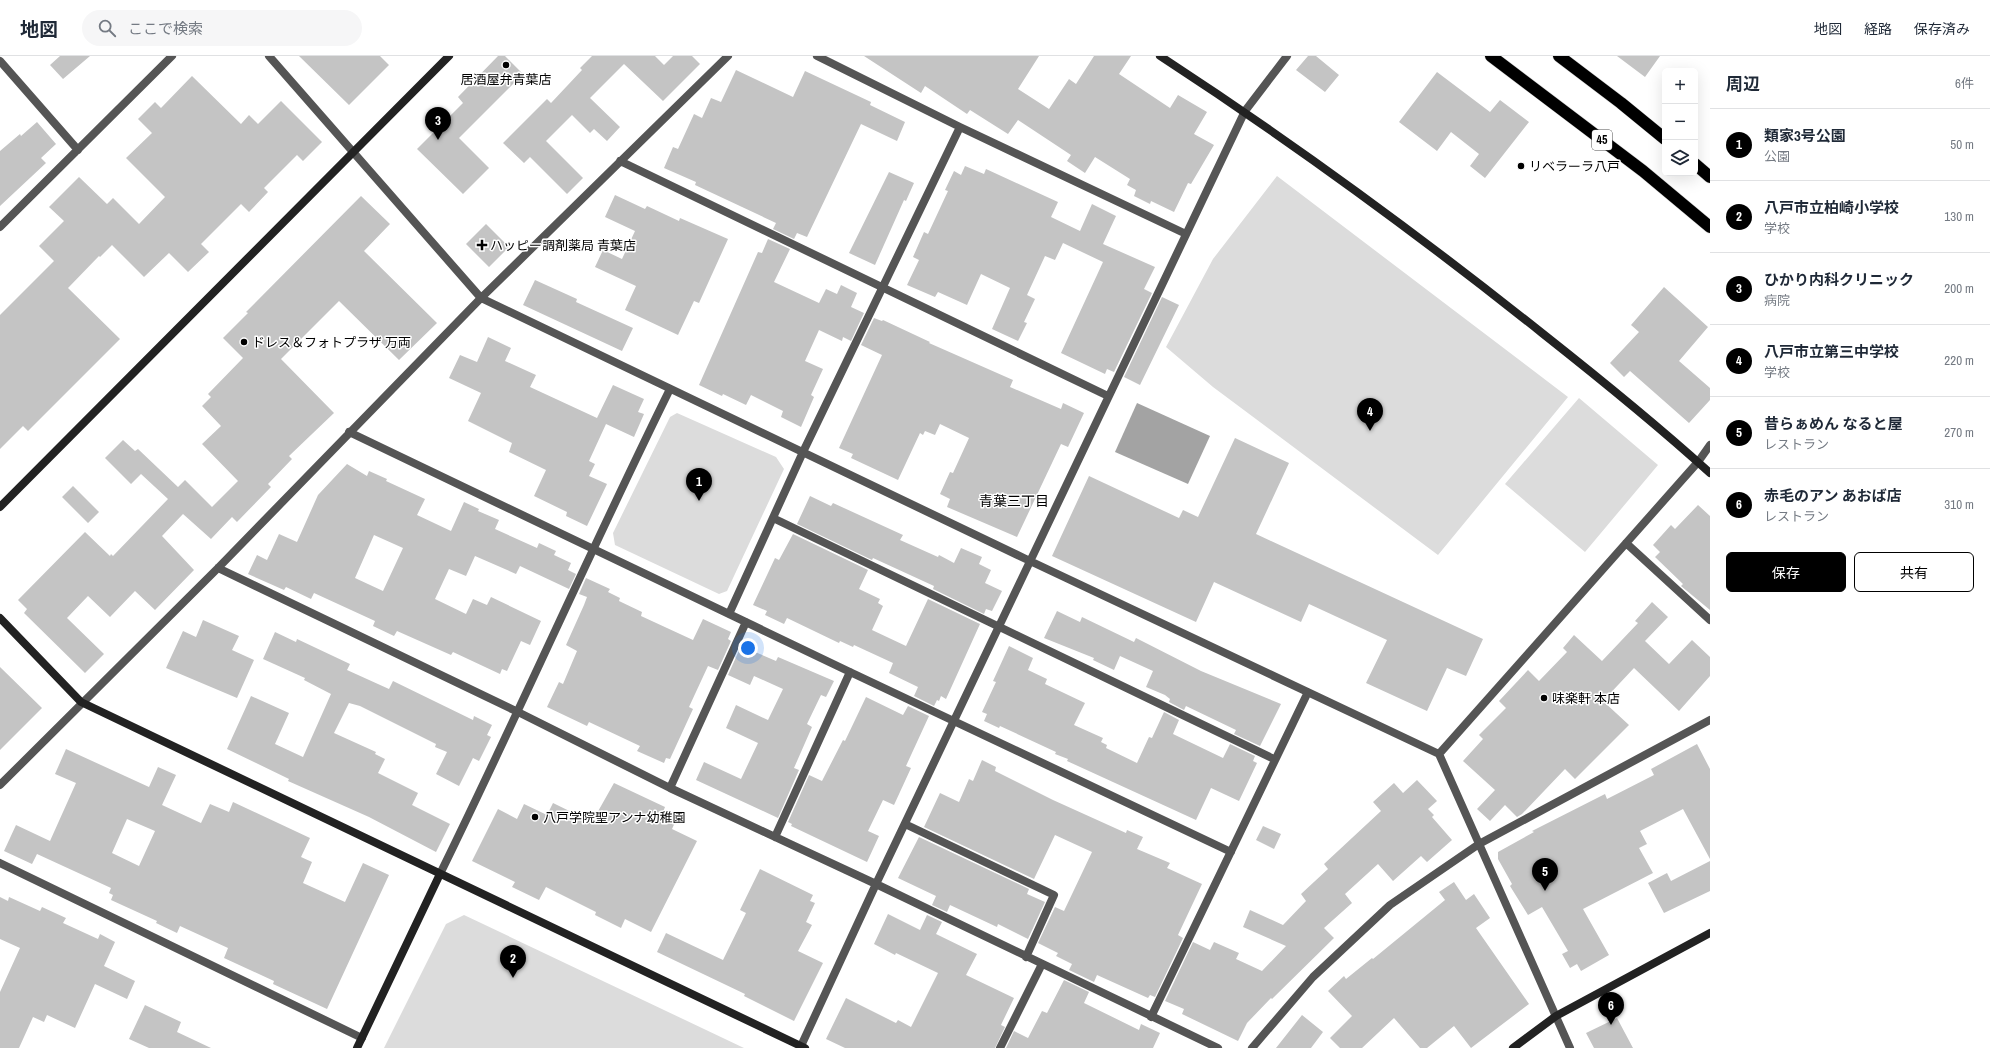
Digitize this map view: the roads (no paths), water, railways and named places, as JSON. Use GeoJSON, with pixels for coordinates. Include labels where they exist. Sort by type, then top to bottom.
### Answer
{"type":"FeatureCollection","features":[{"type":"Feature","properties":{"kind":"highway","name":"45"},"geometry":{"type":"LineString","coordinates":[[1491,56],[1643,171],[1710,227]]}},
{"type":"Feature","properties":{"kind":"highway"},"geometry":{"type":"LineString","coordinates":[[1559,56],[1662,137]]}},
{"type":"Feature","properties":{"kind":"highway"},"geometry":{"type":"LineString","coordinates":[[1698,167],[1710,177]]}},
{"type":"Feature","properties":{"kind":"street"},"geometry":{"type":"LineString","coordinates":[[0,227],[172,56]]}},
{"type":"Feature","properties":{"kind":"street"},"geometry":{"type":"LineString","coordinates":[[269,56],[481,298],[1030,561],[1439,754],[1570,1048]]}},
{"type":"Feature","properties":{"kind":"street"},"geometry":{"type":"LineString","coordinates":[[0,507],[449,56]]}},
{"type":"Feature","properties":{"kind":"street"},"geometry":{"type":"LineString","coordinates":[[0,785],[81,702],[218,568],[481,298],[728,56]]}},
{"type":"Feature","properties":{"kind":"street"},"geometry":{"type":"LineString","coordinates":[[817,56],[960,127],[1186,234]]}},
{"type":"Feature","properties":{"kind":"street"},"geometry":{"type":"LineString","coordinates":[[1160,56],[1245,112],[1464,270],[1585,368],[1710,473]]}},
{"type":"Feature","properties":{"kind":"street"},"geometry":{"type":"LineString","coordinates":[[0,618],[81,702],[803,1047],[876,884],[1245,112],[1287,56]]}},
{"type":"Feature","properties":{"kind":"street"},"geometry":{"type":"LineString","coordinates":[[0,61],[78,150]]}},
{"type":"Feature","properties":{"kind":"street"},"geometry":{"type":"LineString","coordinates":[[729,614],[803,452],[960,127]]}},
{"type":"Feature","properties":{"kind":"street"},"geometry":{"type":"LineString","coordinates":[[620,162],[1108,396]]}},
{"type":"Feature","properties":{"kind":"street"},"geometry":{"type":"LineString","coordinates":[[357,1048],[518,712],[593,548],[670,389]]}},
{"type":"Feature","properties":{"kind":"street"},"geometry":{"type":"LineString","coordinates":[[349,432],[850,672],[1231,852]]}},
{"type":"Feature","properties":{"kind":"street"},"geometry":{"type":"LineString","coordinates":[[1439,754],[1698,462],[1710,445]]}},
{"type":"Feature","properties":{"kind":"street"},"geometry":{"type":"LineString","coordinates":[[773,518],[1274,759]]}},
{"type":"Feature","properties":{"kind":"street"},"geometry":{"type":"LineString","coordinates":[[1626,543],[1710,620]]}},
{"type":"Feature","properties":{"kind":"street"},"geometry":{"type":"LineString","coordinates":[[218,568],[518,712],[670,788],[876,884],[1218,1048]]}},
{"type":"Feature","properties":{"kind":"street"},"geometry":{"type":"LineString","coordinates":[[670,788],[746,622]]}},
{"type":"Feature","properties":{"kind":"street"},"geometry":{"type":"LineString","coordinates":[[775,837],[850,672]]}},
{"type":"Feature","properties":{"kind":"street"},"geometry":{"type":"LineString","coordinates":[[1152,1017],[1274,759],[1308,692]]}},
{"type":"Feature","properties":{"kind":"street"},"geometry":{"type":"LineString","coordinates":[[1252,1048],[1313,977],[1390,905],[1480,844],[1710,720]]}},
{"type":"Feature","properties":{"kind":"street"},"geometry":{"type":"LineString","coordinates":[[905,824],[1054,895],[1026,957]]}},
{"type":"Feature","properties":{"kind":"street"},"geometry":{"type":"LineString","coordinates":[[0,864],[362,1038]]}},
{"type":"Feature","properties":{"kind":"street"},"geometry":{"type":"LineString","coordinates":[[1513,1048],[1556,1016],[1710,933]]}},
{"type":"Feature","properties":{"kind":"street"},"geometry":{"type":"LineString","coordinates":[[1000,1048],[1042,964]]}},
{"type":"Feature","properties":{"kind":"place","name":"居酒屋弁青葉店"},"geometry":{"type":"Point","coordinates":[506,65]}},
{"type":"Feature","properties":{"kind":"place","name":"ひかり内科クリニック"},"geometry":{"type":"Point","coordinates":[438,140]}},
{"type":"Feature","properties":{"kind":"place","name":"リベラーラ八戸"},"geometry":{"type":"Point","coordinates":[1521,166]}},
{"type":"Feature","properties":{"kind":"place","name":"ハッピー調剤薬局 青葉店"},"geometry":{"type":"Point","coordinates":[482,245]}},
{"type":"Feature","properties":{"kind":"place","name":"ドレス＆フォトプラザ 万両"},"geometry":{"type":"Point","coordinates":[244,342]}},
{"type":"Feature","properties":{"kind":"place","name":"八戸市立第三中学校"},"geometry":{"type":"Point","coordinates":[1370,431]}},
{"type":"Feature","properties":{"kind":"place","name":"類家3号公園"},"geometry":{"type":"Point","coordinates":[699,501]}},
{"type":"Feature","properties":{"kind":"place","name":"味楽軒 本店"},"geometry":{"type":"Point","coordinates":[1544,698]}},
{"type":"Feature","properties":{"kind":"place","name":"八戸学院聖アンナ幼稚園"},"geometry":{"type":"Point","coordinates":[535,817]}},
{"type":"Feature","properties":{"kind":"place","name":"昔らぁめん なると屋"},"geometry":{"type":"Point","coordinates":[1545,891]}},
{"type":"Feature","properties":{"kind":"place","name":"八戸市立柏崎小学校"},"geometry":{"type":"Point","coordinates":[513,978]}},
{"type":"Feature","properties":{"kind":"place","name":"赤毛のアン あおば店"},"geometry":{"type":"Point","coordinates":[1611,1025]}},
{"type":"Feature","properties":{"kind":"district","name":"青葉三丁目"},"geometry":{"type":"Point","coordinates":[1014,501]}}]}
